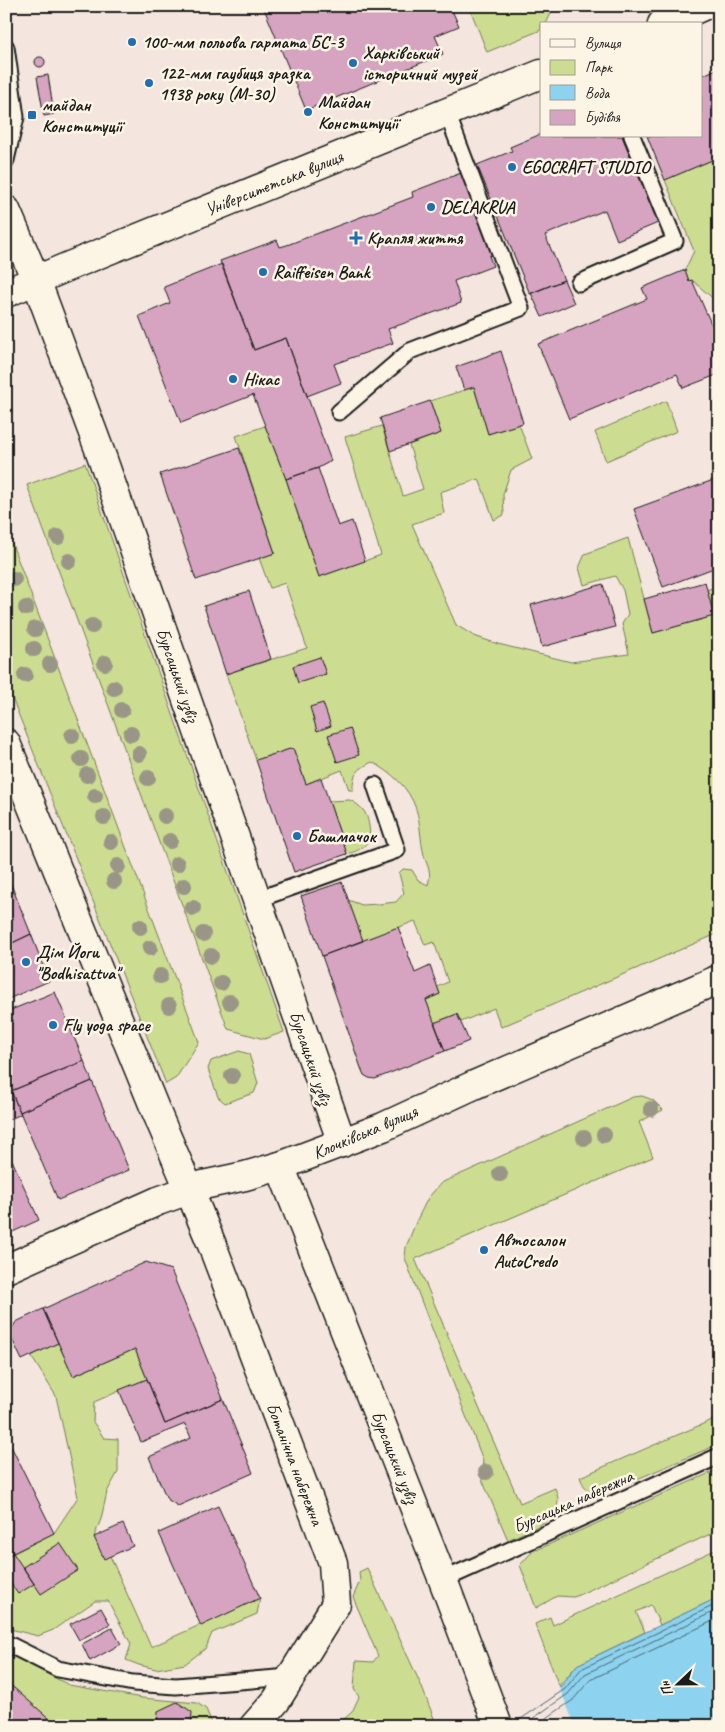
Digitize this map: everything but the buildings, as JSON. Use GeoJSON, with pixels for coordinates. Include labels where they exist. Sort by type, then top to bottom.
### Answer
{"type":"FeatureCollection","features":[{"type":"Feature","properties":{"kind":"street"},"geometry":{"type":"LineString","coordinates":[[667,22],[703,6]]}},
{"type":"Feature","properties":{"kind":"street","name":"Університетська вулиця"},"geometry":{"type":"LineString","coordinates":[[6,293],[540,74]]}},
{"type":"Feature","properties":{"kind":"street","name":"Бурсацький узвіз"},"geometry":{"type":"LineString","coordinates":[[6,210],[36,280],[105,467],[342,1143]]}},
{"type":"Feature","properties":{"kind":"street"},"geometry":{"type":"LineString","coordinates":[[6,743],[189,1189]]}},
{"type":"Feature","properties":{"kind":"street","name":"Клочківська вулиця"},"geometry":{"type":"LineString","coordinates":[[6,1270],[158,1201],[189,1189],[280,1166],[342,1143],[719,979]]}},
{"type":"Feature","properties":{"kind":"street","name":"Бурсацький узвіз"},"geometry":{"type":"LineString","coordinates":[[280,1166],[443,1580],[498,1726]]}},
{"type":"Feature","properties":{"kind":"street","name":"Ботанічна набережна"},"geometry":{"type":"LineString","coordinates":[[189,1189],[333,1563],[336,1604],[276,1701],[254,1726]]}},
{"type":"Feature","properties":{"kind":"lane"},"geometry":{"type":"LineString","coordinates":[[6,47],[16,117],[6,160]]}},
{"type":"Feature","properties":{"kind":"lane"},"geometry":{"type":"LineString","coordinates":[[339,412],[410,351],[521,308],[447,113]]}},
{"type":"Feature","properties":{"kind":"lane"},"geometry":{"type":"LineString","coordinates":[[579,282],[675,241],[633,138]]}},
{"type":"Feature","properties":{"kind":"lane"},"geometry":{"type":"LineString","coordinates":[[256,900],[397,850],[375,785]]}},
{"type":"Feature","properties":{"kind":"lane","name":"Бурсацька набережна"},"geometry":{"type":"LineString","coordinates":[[443,1580],[719,1456]]}},
{"type":"Feature","properties":{"kind":"lane"},"geometry":{"type":"LineString","coordinates":[[6,1643],[58,1669],[134,1683],[176,1686],[290,1677]]}},
{"type":"Feature","properties":{"kind":"green space"},"geometry":{"type":"Polygon","coordinates":[[[469,6],[550,6],[552,11],[547,22],[540,22],[540,30],[487,52],[469,6]]]}},
{"type":"Feature","properties":{"kind":"green space"},"geometry":{"type":"Polygon","coordinates":[[[719,157],[719,301],[717,302],[692,280],[689,281],[685,270],[694,251],[665,180],[719,157]]]}},
{"type":"Feature","properties":{"kind":"green space"},"geometry":{"type":"Polygon","coordinates":[[[474,387],[488,434],[519,424],[532,459],[511,470],[503,494],[504,515],[494,520],[479,479],[440,492],[444,513],[412,524],[456,625],[474,636],[498,644],[571,662],[629,654],[622,624],[628,614],[623,590],[615,576],[584,585],[579,568],[585,554],[628,538],[653,633],[714,616],[707,590],[719,585],[719,933],[501,1027],[494,1008],[461,1022],[457,1014],[434,1023],[426,1000],[440,994],[437,987],[448,982],[434,942],[425,945],[415,921],[363,941],[348,900],[362,905],[396,902],[404,893],[399,873],[403,869],[412,870],[418,880],[428,885],[430,872],[423,849],[418,815],[413,801],[404,787],[386,770],[372,762],[357,773],[353,790],[349,790],[342,770],[306,784],[293,748],[256,760],[226,674],[307,648],[285,583],[270,588],[259,558],[275,553],[236,436],[265,426],[286,479],[319,577],[381,555],[345,437],[382,426],[403,496],[423,489],[409,445],[441,433],[430,401],[474,387]]]}},
{"type":"Feature","properties":{"kind":"green space"},"geometry":{"type":"Polygon","coordinates":[[[666,401],[677,431],[606,461],[595,432],[666,401]]]}},
{"type":"Feature","properties":{"kind":"green space"},"geometry":{"type":"Polygon","coordinates":[[[85,463],[284,1032],[264,1039],[228,1029],[27,485],[85,463]]]}},
{"type":"Feature","properties":{"kind":"green space"},"geometry":{"type":"Polygon","coordinates":[[[6,528],[199,1042],[176,1078],[166,1084],[6,683],[6,528]]]}},
{"type":"Feature","properties":{"kind":"green space"},"geometry":{"type":"Polygon","coordinates":[[[350,800],[364,812],[368,820],[370,832],[368,841],[362,848],[347,854],[329,801],[350,800]]]}},
{"type":"Feature","properties":{"kind":"green space"},"geometry":{"type":"Polygon","coordinates":[[[239,1051],[249,1054],[258,1083],[254,1093],[225,1103],[218,1097],[208,1069],[211,1061],[239,1051]]]}},
{"type":"Feature","properties":{"kind":"green space"},"geometry":{"type":"Polygon","coordinates":[[[642,1096],[653,1100],[663,1110],[639,1122],[653,1157],[415,1259],[520,1503],[555,1488],[558,1499],[557,1508],[552,1515],[545,1522],[508,1540],[481,1477],[483,1460],[405,1258],[406,1247],[428,1198],[441,1183],[633,1097],[642,1096]]]}},
{"type":"Feature","properties":{"kind":"green space"},"geometry":{"type":"Polygon","coordinates":[[[58,1343],[73,1376],[135,1349],[147,1379],[94,1402],[93,1422],[104,1438],[118,1439],[118,1472],[107,1492],[101,1519],[94,1537],[110,1556],[151,1647],[260,1598],[257,1614],[212,1633],[206,1648],[185,1664],[156,1669],[126,1660],[131,1644],[108,1601],[95,1601],[53,1630],[38,1636],[6,1628],[6,1557],[54,1533],[78,1497],[56,1396],[31,1356],[58,1343]]]}},
{"type":"Feature","properties":{"kind":"green space"},"geometry":{"type":"Polygon","coordinates":[[[719,1417],[719,1444],[609,1491],[594,1492],[582,1483],[580,1477],[719,1417]]]}},
{"type":"Feature","properties":{"kind":"green space"},"geometry":{"type":"Polygon","coordinates":[[[719,1469],[719,1530],[574,1597],[557,1596],[536,1608],[520,1565],[532,1552],[719,1469]]]}},
{"type":"Feature","properties":{"kind":"green space"},"geometry":{"type":"Polygon","coordinates":[[[719,1548],[719,1597],[660,1625],[651,1605],[636,1612],[645,1632],[577,1665],[559,1686],[535,1624],[550,1617],[553,1625],[719,1548]]]}},
{"type":"Feature","properties":{"kind":"green space"},"geometry":{"type":"Polygon","coordinates":[[[367,1568],[421,1685],[437,1726],[336,1726],[352,1712],[359,1697],[354,1689],[356,1661],[373,1662],[378,1656],[353,1597],[360,1581],[359,1572],[367,1568]]]}},
{"type":"Feature","properties":{"kind":"green space"},"geometry":{"type":"Polygon","coordinates":[[[6,1653],[69,1685],[142,1698],[197,1703],[206,1709],[211,1721],[207,1726],[58,1726],[6,1683],[6,1653]]]}},
{"type":"Feature","properties":{"kind":"water"},"geometry":{"type":"Polygon","coordinates":[[[719,1597],[719,1726],[502,1726],[562,1685],[577,1665],[719,1597]]]}},
{"type":"Feature","properties":{"kind":"pier"},"geometry":{"type":"Polygon","coordinates":[[[558,1684],[575,1726],[499,1726],[500,1724],[558,1684]]]}},
{"type":"Feature","properties":{"kind":"place","name":"100-мм польова гармата БС-3"},"geometry":{"type":"Point","coordinates":[132,42]}},
{"type":"Feature","properties":{"kind":"place","name":"Харківський історичний музей"},"geometry":{"type":"Point","coordinates":[353,63]}},
{"type":"Feature","properties":{"kind":"place","name":"122-мм гаубиця зразка 1938 року (М-30)"},"geometry":{"type":"Point","coordinates":[149,83]}},
{"type":"Feature","properties":{"kind":"place","name":"Майдан Конституції"},"geometry":{"type":"Point","coordinates":[308,112]}},
{"type":"Feature","properties":{"kind":"place","name":"майдан Конституції"},"geometry":{"type":"Point","coordinates":[32,115]}},
{"type":"Feature","properties":{"kind":"place","name":"EGOCRAFT STUDIO"},"geometry":{"type":"Point","coordinates":[512,167]}},
{"type":"Feature","properties":{"kind":"place","name":"DELAKRUA"},"geometry":{"type":"Point","coordinates":[431,207]}},
{"type":"Feature","properties":{"kind":"place","name":"Крапля життя"},"geometry":{"type":"Point","coordinates":[356,238]}},
{"type":"Feature","properties":{"kind":"place","name":"Raiffeisen Bank"},"geometry":{"type":"Point","coordinates":[263,272]}},
{"type":"Feature","properties":{"kind":"place","name":"Нікас"},"geometry":{"type":"Point","coordinates":[233,379]}},
{"type":"Feature","properties":{"kind":"place","name":"Башмачок"},"geometry":{"type":"Point","coordinates":[297,836]}},
{"type":"Feature","properties":{"kind":"place","name":"Дім Йоги \"Bodhisattva\""},"geometry":{"type":"Point","coordinates":[26,962]}},
{"type":"Feature","properties":{"kind":"place","name":"Fly yoga space"},"geometry":{"type":"Point","coordinates":[53,1025]}},
{"type":"Feature","properties":{"kind":"place","name":"Автосалон AutoCredo"},"geometry":{"type":"Point","coordinates":[484,1250]}}]}
